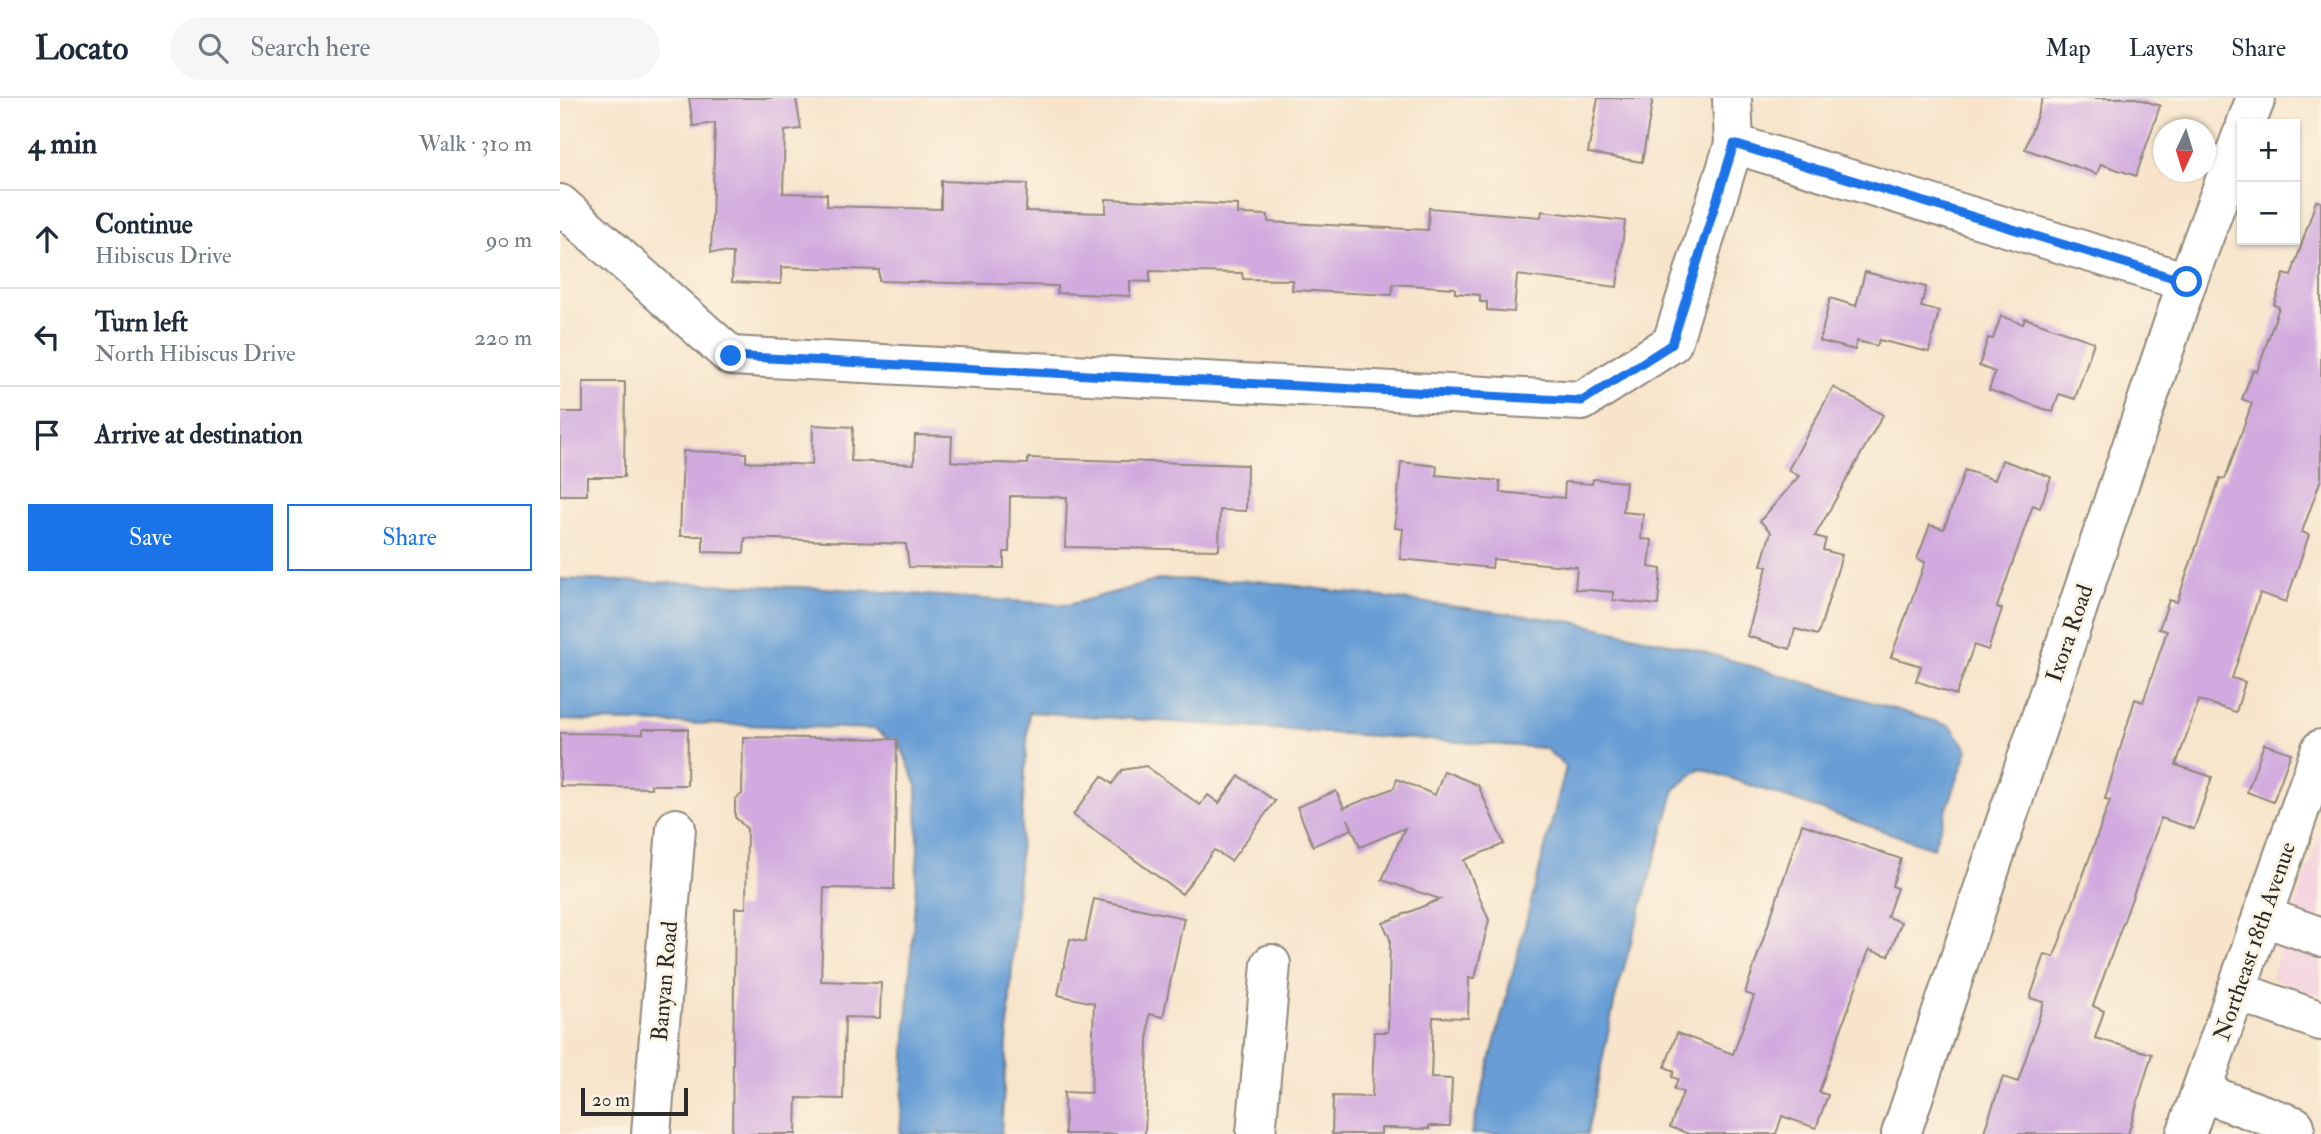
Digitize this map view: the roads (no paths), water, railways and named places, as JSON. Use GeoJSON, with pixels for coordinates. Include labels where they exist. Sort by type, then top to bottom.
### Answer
{"type":"FeatureCollection","features":[{"type":"Feature","properties":{"kind":"street"},"geometry":{"type":"LineString","coordinates":[[560,204],[731,356],[1582,401],[1672,344],[1734,144],[1732,98]]}},
{"type":"Feature","properties":{"kind":"street"},"geometry":{"type":"LineString","coordinates":[[2248,119],[2256,98]]}},
{"type":"Feature","properties":{"kind":"street"},"geometry":{"type":"LineString","coordinates":[[1734,144],[2187,282]]}},
{"type":"Feature","properties":{"kind":"street","name":"Ixora Road"},"geometry":{"type":"LineString","coordinates":[[1901,1134],[2187,282],[2237,148]]}},
{"type":"Feature","properties":{"kind":"street","name":"Northeast 18th Avenue"},"geometry":{"type":"LineString","coordinates":[[2186,1134],[2262,916],[2307,835],[2319,760]]}},
{"type":"Feature","properties":{"kind":"street","name":"Banyan Road"},"geometry":{"type":"LineString","coordinates":[[651,1134],[676,828]]}},
{"type":"Feature","properties":{"kind":"street"},"geometry":{"type":"LineString","coordinates":[[2262,916],[2321,937]]}},
{"type":"Feature","properties":{"kind":"street"},"geometry":{"type":"LineString","coordinates":[[1256,1134],[1271,964]]}},
{"type":"Feature","properties":{"kind":"street"},"geometry":{"type":"LineString","coordinates":[[2236,991],[2321,1021]]}},
{"type":"Feature","properties":{"kind":"street"},"geometry":{"type":"LineString","coordinates":[[2201,1092],[2295,1126]]}},
{"type":"Feature","properties":{"kind":"water"},"geometry":{"type":"Polygon","coordinates":[[[560,579],[826,588],[1068,605],[1162,579],[1258,581],[1573,622],[1694,649],[1951,726],[1968,750],[1933,848],[1700,768],[1675,789],[1615,999],[1587,1134],[1471,1134],[1566,767],[1545,748],[1029,712],[1001,1134],[900,1134],[918,850],[917,786],[902,749],[875,729],[560,720],[560,579]]]}}]}
